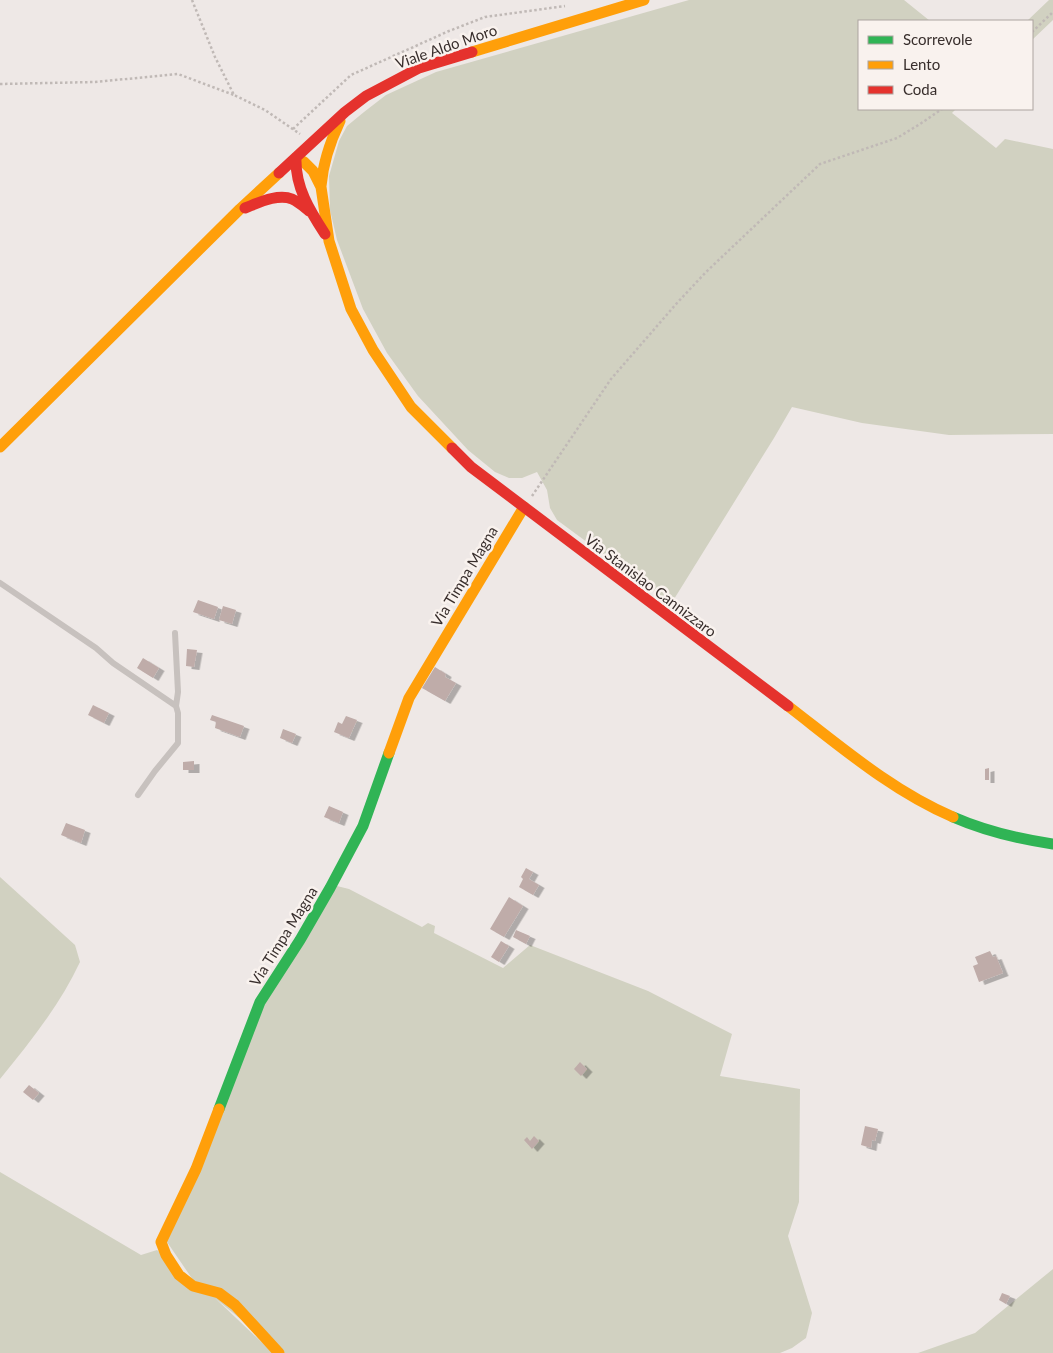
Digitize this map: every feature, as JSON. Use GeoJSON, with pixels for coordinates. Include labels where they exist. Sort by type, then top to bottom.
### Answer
{"type":"FeatureCollection","features":[{"type":"Feature","properties":{"kind":"street","name":"Viale Aldo Moro"},"geometry":{"type":"LineString","coordinates":[[0,446],[240,209],[344,112],[366,96],[419,68],[644,0]]}},
{"type":"Feature","properties":{"kind":"street"},"geometry":{"type":"LineString","coordinates":[[329,241],[321,187],[322,169],[344,112]]}},
{"type":"Feature","properties":{"kind":"street"},"geometry":{"type":"LineString","coordinates":[[321,187],[313,171],[304,162],[296,158],[294,168],[309,211],[329,241]]}},
{"type":"Feature","properties":{"kind":"street"},"geometry":{"type":"LineString","coordinates":[[240,209],[268,200],[287,197],[297,201],[309,211]]}},
{"type":"Feature","properties":{"kind":"street","name":"Via Stanislao Cannizzaro"},"geometry":{"type":"LineString","coordinates":[[329,241],[351,309],[373,350],[411,407],[471,467],[857,759],[901,790],[929,806],[981,828],[1007,836],[1053,844]]}},
{"type":"Feature","properties":{"kind":"street","name":"Via Timpa Magna"},"geometry":{"type":"LineString","coordinates":[[279,1353],[235,1305],[219,1294],[193,1286],[179,1275],[166,1255],[161,1242],[196,1168],[260,1002],[310,923],[363,826],[409,698],[524,507]]}},
{"type":"Feature","properties":{"kind":"lane"},"geometry":{"type":"LineString","coordinates":[[0,583],[96,648],[113,663],[176,706]]}},
{"type":"Feature","properties":{"kind":"lane"},"geometry":{"type":"LineString","coordinates":[[138,795],[178,743],[175,633]]}},
{"type":"Feature","properties":{"kind":"path"},"geometry":{"type":"LineString","coordinates":[[192,0],[215,57],[234,95]]}},
{"type":"Feature","properties":{"kind":"path"},"geometry":{"type":"LineString","coordinates":[[1033,31],[1053,12]]}},
{"type":"Feature","properties":{"kind":"path"},"geometry":{"type":"LineString","coordinates":[[0,84],[94,82],[178,74],[234,95],[265,110],[311,142]]}},
{"type":"Feature","properties":{"kind":"path"},"geometry":{"type":"LineString","coordinates":[[524,507],[611,379],[706,272],[820,164],[896,138],[941,110]]}},
{"type":"Feature","properties":{"kind":"green space"},"geometry":{"type":"Polygon","coordinates":[[[689,0],[904,0],[929,20],[858,20],[858,110],[955,110],[952,113],[996,148],[1005,139],[1053,149],[1053,434],[949,435],[862,423],[792,407],[671,604],[557,520],[550,508],[547,490],[537,472],[522,478],[509,478],[495,472],[468,450],[418,396],[387,353],[363,309],[337,240],[330,210],[329,176],[339,141],[347,126],[386,95],[436,72],[689,0]]]}},
{"type":"Feature","properties":{"kind":"green space"},"geometry":{"type":"Polygon","coordinates":[[[1049,0],[1053,0],[1053,20],[1033,39],[1033,20],[1028,20],[1049,0]]]}},
{"type":"Feature","properties":{"kind":"green space"},"geometry":{"type":"Polygon","coordinates":[[[0,877],[75,945],[80,962],[54,1008],[0,1079],[0,877]]]}},
{"type":"Feature","properties":{"kind":"green space"},"geometry":{"type":"Polygon","coordinates":[[[337,886],[349,889],[422,927],[428,923],[435,926],[434,933],[503,968],[530,945],[648,991],[732,1034],[720,1076],[800,1089],[799,1202],[788,1236],[812,1313],[806,1338],[792,1348],[780,1353],[282,1353],[193,1280],[165,1239],[263,1003],[337,886]]]}},
{"type":"Feature","properties":{"kind":"green space"},"geometry":{"type":"Polygon","coordinates":[[[0,1172],[141,1255],[157,1250],[215,1298],[273,1353],[0,1353],[0,1172]]]}},
{"type":"Feature","properties":{"kind":"green space"},"geometry":{"type":"Polygon","coordinates":[[[1053,1269],[1053,1353],[918,1353],[975,1333],[1053,1269]]]}},
{"type":"Feature","properties":{"kind":"building"},"geometry":{"type":"Polygon","coordinates":[[[198,600],[218,607],[214,619],[193,612],[198,600]]]}},
{"type":"Feature","properties":{"kind":"building"},"geometry":{"type":"Polygon","coordinates":[[[223,606],[236,610],[232,624],[219,620],[223,606]]]}},
{"type":"Feature","properties":{"kind":"building"},"geometry":{"type":"Polygon","coordinates":[[[187,649],[197,650],[194,667],[186,666],[187,649]]]}},
{"type":"Feature","properties":{"kind":"building"},"geometry":{"type":"Polygon","coordinates":[[[143,658],[159,668],[153,678],[137,668],[143,658]]]}},
{"type":"Feature","properties":{"kind":"building"},"geometry":{"type":"Polygon","coordinates":[[[435,667],[446,674],[445,677],[456,683],[445,701],[422,688],[435,667]]]}},
{"type":"Feature","properties":{"kind":"building"},"geometry":{"type":"Polygon","coordinates":[[[93,705],[109,713],[104,723],[88,715],[93,705]]]}},
{"type":"Feature","properties":{"kind":"building"},"geometry":{"type":"Polygon","coordinates":[[[212,715],[244,726],[240,737],[215,728],[216,722],[210,720],[212,715]]]}},
{"type":"Feature","properties":{"kind":"building"},"geometry":{"type":"Polygon","coordinates":[[[346,716],[357,720],[349,738],[334,732],[338,722],[342,724],[346,716]]]}},
{"type":"Feature","properties":{"kind":"building"},"geometry":{"type":"Polygon","coordinates":[[[283,729],[296,734],[292,743],[280,738],[283,729]]]}},
{"type":"Feature","properties":{"kind":"building"},"geometry":{"type":"Polygon","coordinates":[[[194,761],[194,770],[183,770],[183,762],[194,761]]]}},
{"type":"Feature","properties":{"kind":"building"},"geometry":{"type":"Polygon","coordinates":[[[989,768],[989,780],[985,780],[985,769],[989,768]]]}},
{"type":"Feature","properties":{"kind":"building"},"geometry":{"type":"Polygon","coordinates":[[[329,806],[343,812],[339,823],[324,817],[329,806]]]}},
{"type":"Feature","properties":{"kind":"building"},"geometry":{"type":"Polygon","coordinates":[[[66,823],[85,830],[81,843],[61,835],[66,823]]]}},
{"type":"Feature","properties":{"kind":"building"},"geometry":{"type":"Polygon","coordinates":[[[526,868],[533,872],[529,879],[539,885],[533,895],[519,887],[523,879],[521,877],[526,868]]]}},
{"type":"Feature","properties":{"kind":"building"},"geometry":{"type":"Polygon","coordinates":[[[509,897],[523,906],[504,937],[490,929],[509,897]]]}},
{"type":"Feature","properties":{"kind":"building"},"geometry":{"type":"Polygon","coordinates":[[[516,930],[530,936],[526,944],[513,937],[516,930]]]}},
{"type":"Feature","properties":{"kind":"building"},"geometry":{"type":"Polygon","coordinates":[[[501,941],[509,946],[499,962],[491,957],[501,941]]]}},
{"type":"Feature","properties":{"kind":"building"},"geometry":{"type":"Polygon","coordinates":[[[990,951],[993,957],[996,956],[1003,973],[979,982],[973,966],[978,964],[975,957],[990,951]]]}},
{"type":"Feature","properties":{"kind":"building"},"geometry":{"type":"Polygon","coordinates":[[[580,1062],[587,1069],[581,1076],[574,1069],[580,1062]]]}},
{"type":"Feature","properties":{"kind":"building"},"geometry":{"type":"Polygon","coordinates":[[[29,1085],[39,1093],[33,1100],[23,1092],[29,1085]]]}},
{"type":"Feature","properties":{"kind":"building"},"geometry":{"type":"Polygon","coordinates":[[[865,1126],[878,1129],[875,1141],[872,1140],[871,1148],[861,1145],[865,1126]]]}},
{"type":"Feature","properties":{"kind":"building"},"geometry":{"type":"Polygon","coordinates":[[[534,1136],[539,1141],[532,1149],[524,1140],[527,1137],[530,1141],[534,1136]]]}},
{"type":"Feature","properties":{"kind":"building"},"geometry":{"type":"Polygon","coordinates":[[[1002,1293],[1010,1296],[1006,1304],[999,1300],[1002,1293]]]}},
{"type":"Feature","properties":{"kind":"traffic: fast"},"geometry":{"type":"LineString","coordinates":[[219,1109],[260,1002],[300,940],[363,826],[389,753]]}},
{"type":"Feature","properties":{"kind":"traffic: fast"},"geometry":{"type":"LineString","coordinates":[[953,817],[1002,834],[1053,844]]}},
{"type":"Feature","properties":{"kind":"traffic: slow"},"geometry":{"type":"LineString","coordinates":[[472,52],[644,0]]}},
{"type":"Feature","properties":{"kind":"traffic: slow"},"geometry":{"type":"LineString","coordinates":[[321,186],[323,169],[340,121]]}},
{"type":"Feature","properties":{"kind":"traffic: slow"},"geometry":{"type":"LineString","coordinates":[[296,158],[304,162],[313,171],[321,187],[329,241],[351,309],[373,350],[411,407],[452,448]]}},
{"type":"Feature","properties":{"kind":"traffic: slow"},"geometry":{"type":"LineString","coordinates":[[0,447],[240,209],[279,173]]}},
{"type":"Feature","properties":{"kind":"traffic: slow"},"geometry":{"type":"LineString","coordinates":[[389,753],[409,698],[524,507]]}},
{"type":"Feature","properties":{"kind":"traffic: slow"},"geometry":{"type":"LineString","coordinates":[[788,706],[867,767],[909,794],[953,817]]}},
{"type":"Feature","properties":{"kind":"traffic: slow"},"geometry":{"type":"LineString","coordinates":[[219,1109],[196,1169],[161,1242],[166,1255],[179,1275],[193,1286],[219,1293],[235,1305],[279,1353]]}},
{"type":"Feature","properties":{"kind":"traffic: jam"},"geometry":{"type":"LineString","coordinates":[[279,173],[345,112],[366,96],[419,68],[472,52]]}},
{"type":"Feature","properties":{"kind":"traffic: jam"},"geometry":{"type":"LineString","coordinates":[[296,158],[296,169],[304,198],[325,234]]}},
{"type":"Feature","properties":{"kind":"traffic: jam"},"geometry":{"type":"LineString","coordinates":[[245,208],[268,199],[286,197],[295,200],[309,211]]}},
{"type":"Feature","properties":{"kind":"traffic: jam"},"geometry":{"type":"LineString","coordinates":[[452,448],[471,467],[788,706]]}}]}
